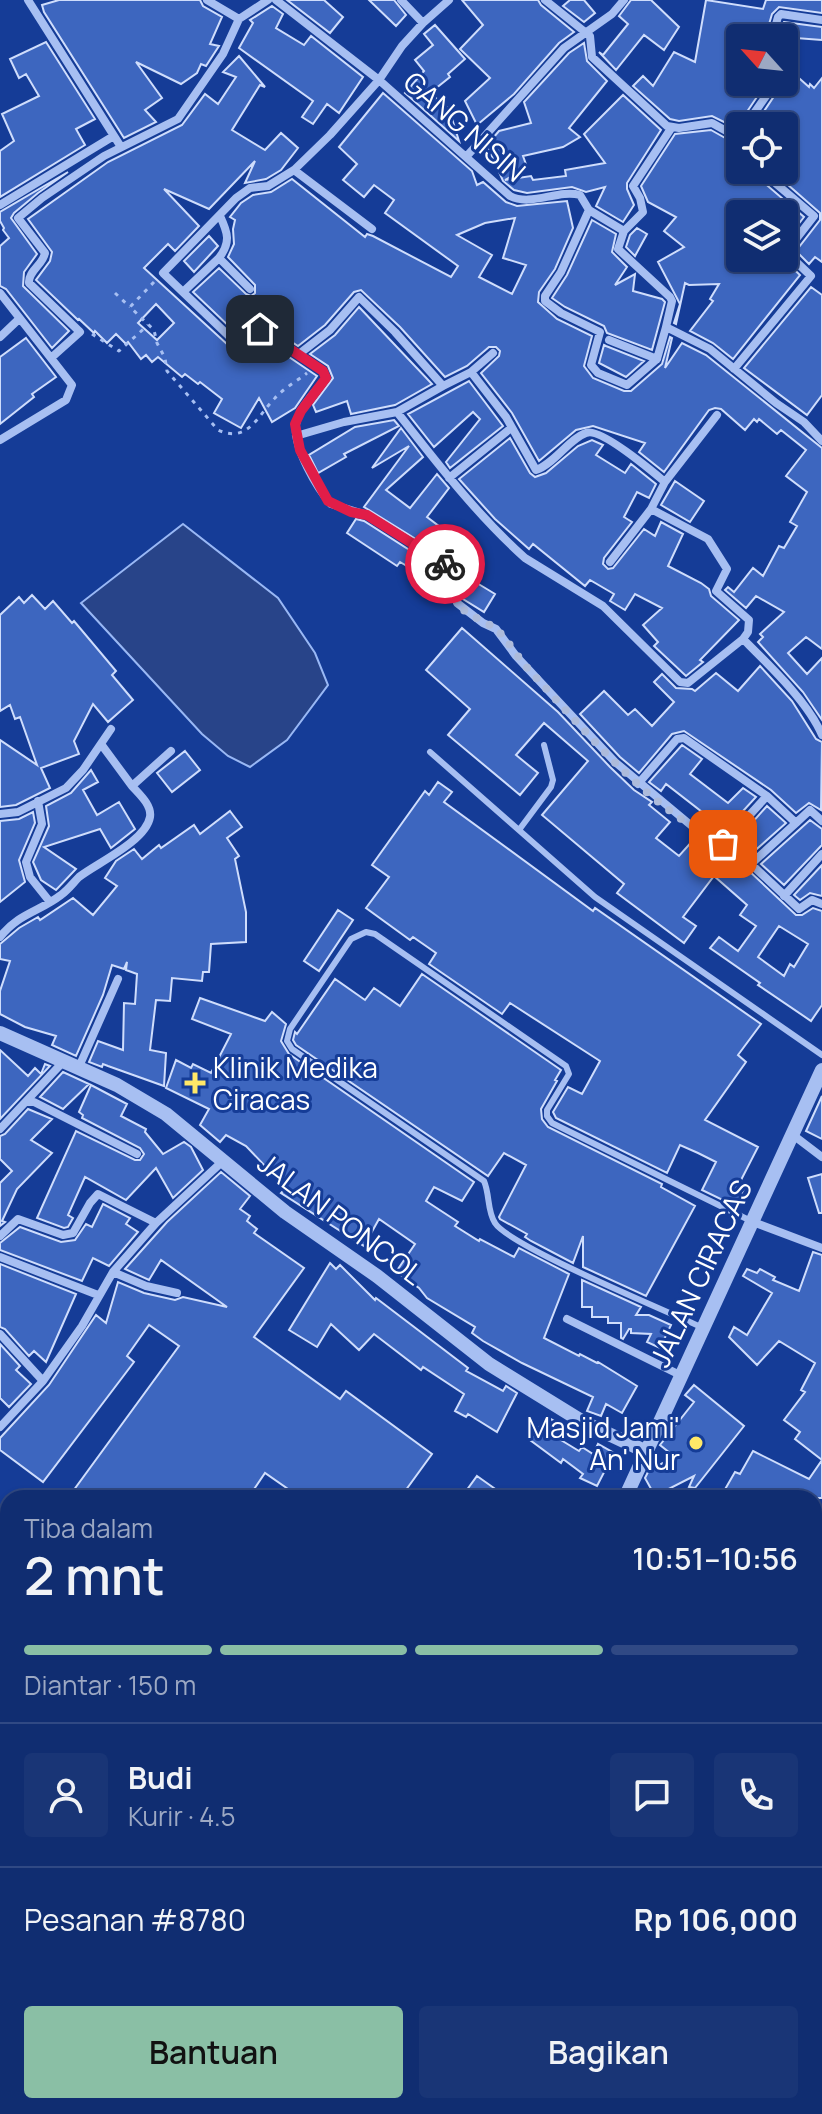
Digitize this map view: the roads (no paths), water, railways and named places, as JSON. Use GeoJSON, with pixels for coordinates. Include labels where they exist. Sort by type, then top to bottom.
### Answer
{"type":"FeatureCollection","features":[{"type":"Feature","properties":{"kind":"street"},"geometry":{"type":"LineString","coordinates":[[28,0],[121,147]]}},
{"type":"Feature","properties":{"kind":"street"},"geometry":{"type":"LineString","coordinates":[[207,0],[239,19]]}},
{"type":"Feature","properties":{"kind":"street"},"geometry":{"type":"LineString","coordinates":[[51,358],[80,332],[29,283],[29,276],[45,253],[18,219],[63,183],[121,147],[178,119],[223,54],[239,19],[268,0]]}},
{"type":"Feature","properties":{"kind":"street","name":"GANG NISIN"},"geometry":{"type":"LineString","coordinates":[[276,0],[379,80],[517,200],[576,193],[585,199],[589,210],[624,231]]}},
{"type":"Feature","properties":{"kind":"street"},"geometry":{"type":"LineString","coordinates":[[401,0],[423,23]]}},
{"type":"Feature","properties":{"kind":"street","name":"GANG NISIN"},"geometry":{"type":"LineString","coordinates":[[379,80],[402,46],[449,0]]}},
{"type":"Feature","properties":{"kind":"street"},"geometry":{"type":"LineString","coordinates":[[545,0],[586,33],[591,39],[592,57],[663,123],[672,127],[712,123],[726,131]]}},
{"type":"Feature","properties":{"kind":"street"},"geometry":{"type":"LineString","coordinates":[[466,157],[564,48],[612,14],[624,0]]}},
{"type":"Feature","properties":{"kind":"street"},"geometry":{"type":"LineString","coordinates":[[777,24],[781,14],[822,20]]}},
{"type":"Feature","properties":{"kind":"street"},"geometry":{"type":"LineString","coordinates":[[379,80],[294,170],[268,186],[244,191],[163,273],[232,339],[239,339],[257,327],[323,371],[326,378],[295,424],[296,436],[311,474],[331,504],[367,515],[455,571],[460,577],[455,594],[457,603],[496,629],[516,656],[638,784],[699,832],[751,864],[799,909],[812,900],[822,904]]}},
{"type":"Feature","properties":{"kind":"street"},"geometry":{"type":"LineString","coordinates":[[589,210],[561,272],[547,291],[545,301],[561,313],[600,332],[591,365],[598,373],[627,385],[657,359],[672,301],[618,249],[624,231],[643,212],[633,186],[672,127]]}},
{"type":"Feature","properties":{"kind":"street"},"geometry":{"type":"LineString","coordinates":[[0,205],[112,137]]}},
{"type":"Feature","properties":{"kind":"street"},"geometry":{"type":"LineString","coordinates":[[294,170],[372,229]]}},
{"type":"Feature","properties":{"kind":"street"},"geometry":{"type":"LineString","coordinates":[[734,369],[811,276],[788,254],[789,248],[818,219],[777,184]]}},
{"type":"Feature","properties":{"kind":"street"},"geometry":{"type":"LineString","coordinates":[[183,292],[227,248],[229,240],[220,216]]}},
{"type":"Feature","properties":{"kind":"street"},"geometry":{"type":"LineString","coordinates":[[219,258],[250,289]]}},
{"type":"Feature","properties":{"kind":"street"},"geometry":{"type":"LineString","coordinates":[[0,293],[72,385],[66,400],[0,440]]}},
{"type":"Feature","properties":{"kind":"street"},"geometry":{"type":"LineString","coordinates":[[299,354],[330,330],[359,297],[443,386]]}},
{"type":"Feature","properties":{"kind":"street"},"geometry":{"type":"LineString","coordinates":[[0,337],[19,319]]}},
{"type":"Feature","properties":{"kind":"street"},"geometry":{"type":"LineString","coordinates":[[666,327],[703,345],[804,422],[822,441]]}},
{"type":"Feature","properties":{"kind":"street"},"geometry":{"type":"LineString","coordinates":[[609,340],[657,359]]}},
{"type":"Feature","properties":{"kind":"street"},"geometry":{"type":"LineString","coordinates":[[296,436],[344,422],[397,412],[471,372],[493,353]]}},
{"type":"Feature","properties":{"kind":"street"},"geometry":{"type":"LineString","coordinates":[[471,372],[506,417],[536,470],[584,433],[593,432],[630,454],[665,482]]}},
{"type":"Feature","properties":{"kind":"street"},"geometry":{"type":"LineString","coordinates":[[397,412],[449,478],[525,558],[603,606],[680,682],[688,683],[743,639],[748,632],[749,620],[717,593],[727,569],[708,539],[651,509]]}},
{"type":"Feature","properties":{"kind":"street"},"geometry":{"type":"LineString","coordinates":[[610,562],[651,509],[665,482],[717,415]]}},
{"type":"Feature","properties":{"kind":"street"},"geometry":{"type":"LineString","coordinates":[[449,478],[511,428]]}},
{"type":"Feature","properties":{"kind":"street"},"geometry":{"type":"LineString","coordinates":[[743,639],[811,713],[822,735]]}},
{"type":"Feature","properties":{"kind":"street"},"geometry":{"type":"LineString","coordinates":[[0,814],[18,812],[60,792],[71,783],[111,729]]}},
{"type":"Feature","properties":{"kind":"street"},"geometry":{"type":"LineString","coordinates":[[638,784],[677,739],[684,738],[767,796],[796,823]]}},
{"type":"Feature","properties":{"kind":"street"},"geometry":{"type":"LineString","coordinates":[[0,937],[18,918],[50,902],[146,827],[151,814],[149,807],[101,744]]}},
{"type":"Feature","properties":{"kind":"street"},"geometry":{"type":"LineString","coordinates":[[132,786],[171,751]]}},
{"type":"Feature","properties":{"kind":"street"},"geometry":{"type":"LineString","coordinates":[[723,844],[767,796]]}},
{"type":"Feature","properties":{"kind":"street"},"geometry":{"type":"LineString","coordinates":[[38,801],[42,824],[26,862],[30,877],[50,902]]}},
{"type":"Feature","properties":{"kind":"street"},"geometry":{"type":"LineString","coordinates":[[751,864],[810,810],[822,821]]}},
{"type":"Feature","properties":{"kind":"street"},"geometry":{"type":"LineString","coordinates":[[784,896],[822,854]]}},
{"type":"Feature","properties":{"kind":"street"},"geometry":{"type":"LineString","coordinates":[[77,1070],[118,979]]}},
{"type":"Feature","properties":{"kind":"street","name":"JALAN PONCOL"},"geometry":{"type":"LineString","coordinates":[[0,1033],[146,1101],[224,1160],[285,1212],[377,1276],[505,1376],[583,1422],[647,1452]]}},
{"type":"Feature","properties":{"kind":"street"},"geometry":{"type":"LineString","coordinates":[[0,1129],[63,1062]]}},
{"type":"Feature","properties":{"kind":"street","name":"JALAN CIRACAS"},"geometry":{"type":"LineString","coordinates":[[629,1490],[821,1076]]}},
{"type":"Feature","properties":{"kind":"street"},"geometry":{"type":"LineString","coordinates":[[27,1102],[34,1102],[84,1125],[137,1154]]}},
{"type":"Feature","properties":{"kind":"street"},"geometry":{"type":"LineString","coordinates":[[793,1135],[822,1157]]}},
{"type":"Feature","properties":{"kind":"street"},"geometry":{"type":"LineString","coordinates":[[0,1427],[43,1381],[82,1326],[113,1272],[156,1223],[224,1160]]}},
{"type":"Feature","properties":{"kind":"street"},"geometry":{"type":"LineString","coordinates":[[0,1236],[18,1219],[63,1235],[73,1233],[98,1194],[156,1223]]}},
{"type":"Feature","properties":{"kind":"street"},"geometry":{"type":"LineString","coordinates":[[753,1222],[822,1248]]}},
{"type":"Feature","properties":{"kind":"street"},"geometry":{"type":"LineString","coordinates":[[0,1257],[98,1295]]}},
{"type":"Feature","properties":{"kind":"street"},"geometry":{"type":"LineString","coordinates":[[113,1272],[146,1286],[177,1293]]}},
{"type":"Feature","properties":{"kind":"street"},"geometry":{"type":"LineString","coordinates":[[567,1319],[682,1376]]}},
{"type":"Feature","properties":{"kind":"street"},"geometry":{"type":"LineString","coordinates":[[0,1334],[43,1381]]}},
{"type":"Feature","properties":{"kind":"lane"},"geometry":{"type":"LineString","coordinates":[[519,830],[551,787],[553,780],[544,745]]}},
{"type":"Feature","properties":{"kind":"lane"},"geometry":{"type":"LineString","coordinates":[[430,752],[595,897],[822,1055]]}},
{"type":"Feature","properties":{"kind":"lane"},"geometry":{"type":"LineString","coordinates":[[704,1328],[560,1262],[505,1233],[492,1216],[487,1188],[478,1176],[292,1049],[287,1041],[290,1029],[351,939],[366,932],[375,934],[566,1066],[570,1071],[547,1110],[549,1120],[753,1222]]}},
{"type":"Feature","properties":{"kind":"water"},"geometry":{"type":"Polygon","coordinates":[[[183,524],[278,598],[315,653],[328,685],[287,740],[250,767],[228,756],[202,734],[81,603],[183,524]]]}},
{"type":"Feature","properties":{"kind":"place","name":"Klinik Medika Ciracas"},"geometry":{"type":"Point","coordinates":[195,1083]}},
{"type":"Feature","properties":{"kind":"place","name":"Masjid Jami' An' Nur"},"geometry":{"type":"Point","coordinates":[696,1443]}}]}
